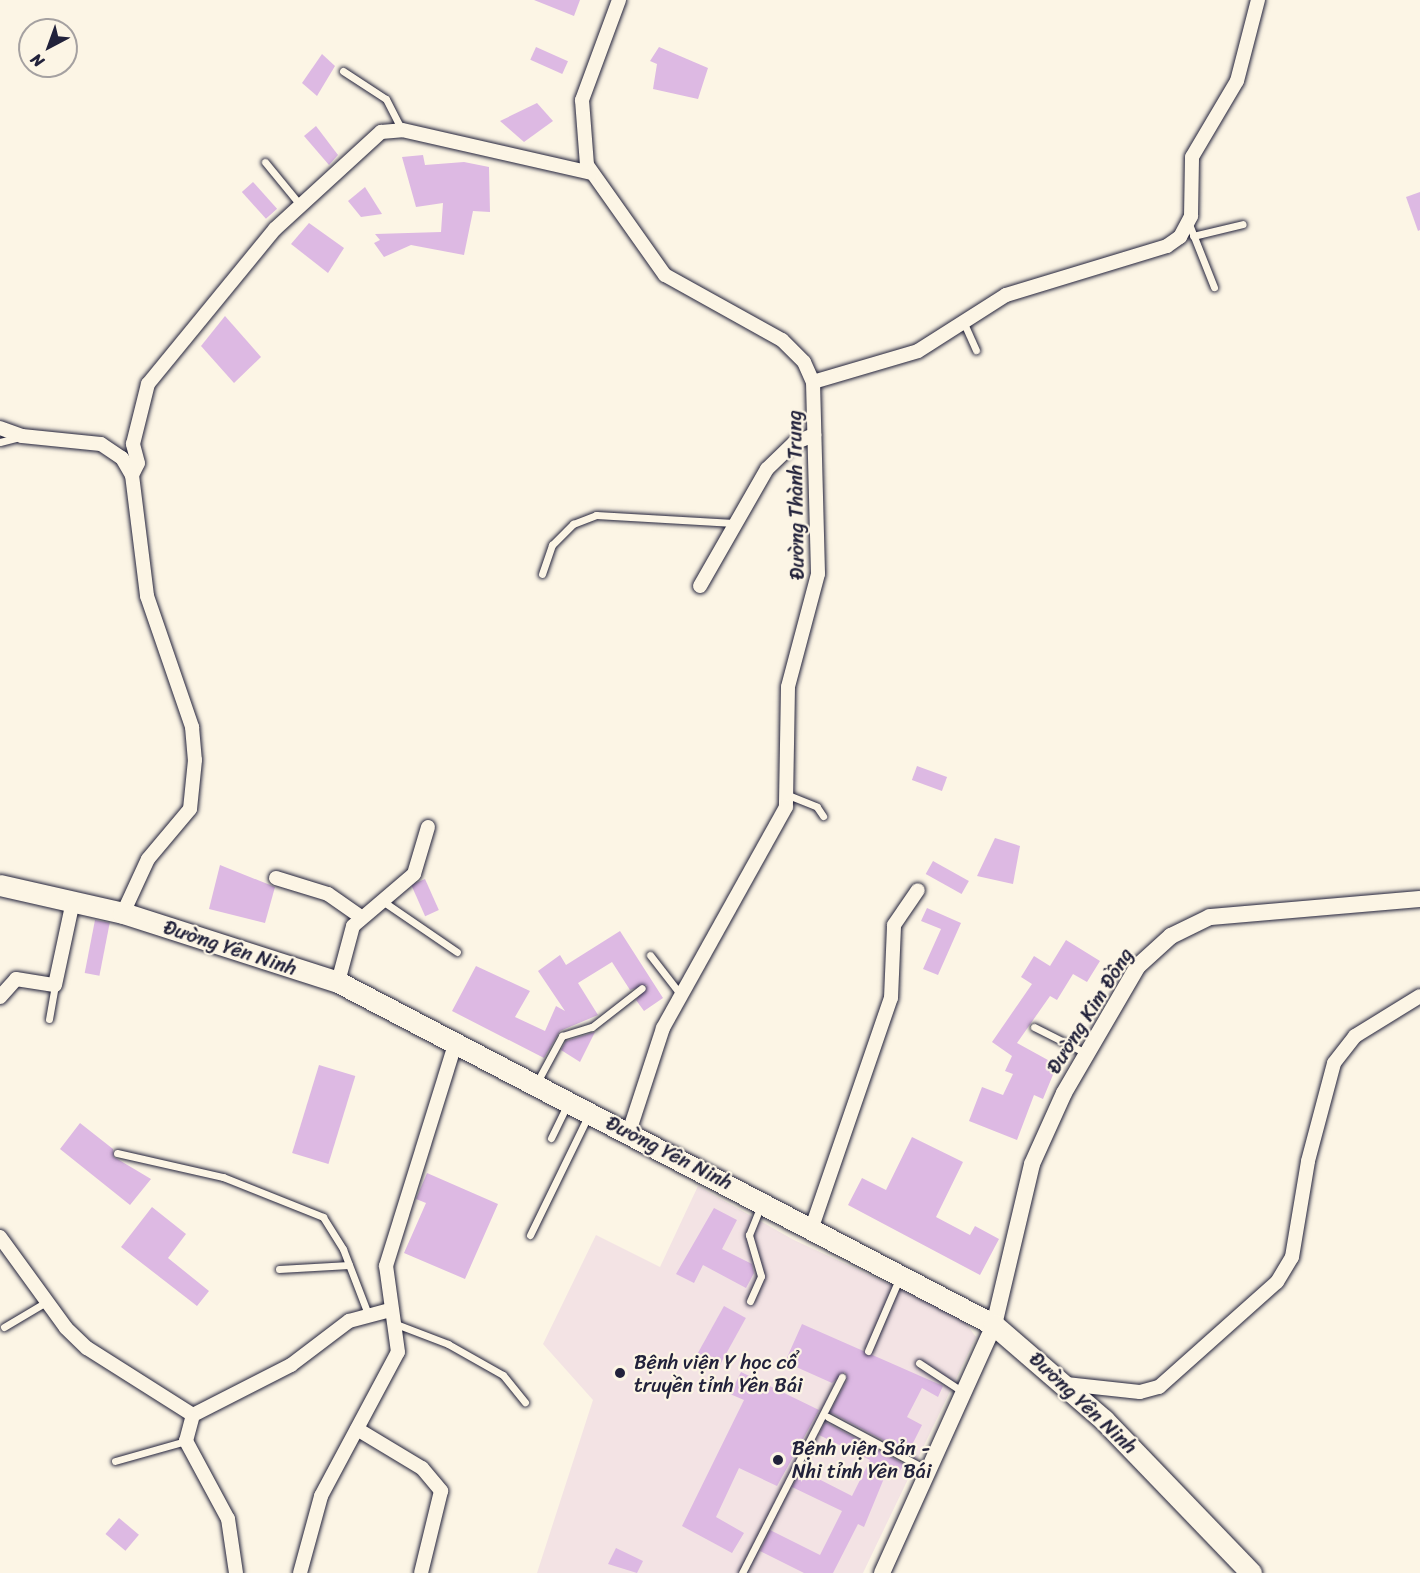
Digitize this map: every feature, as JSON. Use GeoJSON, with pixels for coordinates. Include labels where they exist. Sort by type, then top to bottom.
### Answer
{"type":"FeatureCollection","features":[{"type":"Feature","properties":{"kind":"main road","name":"Đường Yên Ninh"},"geometry":{"type":"LineString","coordinates":[[0,885],[123,913],[338,982],[535,1087],[763,1201],[994,1325],[1066,1384],[1104,1420],[1251,1573]]}},
{"type":"Feature","properties":{"kind":"street","name":"Đường Thành Trung"},"geometry":{"type":"LineString","coordinates":[[619,0],[582,100],[580,133],[591,173],[665,275],[782,340],[813,382],[818,587],[788,687],[788,795],[774,834],[681,995],[657,1042],[629,1132]]}},
{"type":"Feature","properties":{"kind":"street"},"geometry":{"type":"LineString","coordinates":[[813,382],[918,351],[962,319],[1006,295],[1167,246],[1191,230],[1192,157],[1237,81],[1258,0]]}},
{"type":"Feature","properties":{"kind":"street"},"geometry":{"type":"LineString","coordinates":[[132,475],[138,463],[133,444],[148,384],[275,229],[302,208],[381,132],[402,130],[591,173]]}},
{"type":"Feature","properties":{"kind":"street"},"geometry":{"type":"LineString","coordinates":[[0,428],[22,436],[101,444],[122,458],[132,475],[147,596],[192,727],[195,760],[190,809],[141,871],[123,913]]}},
{"type":"Feature","properties":{"kind":"street"},"geometry":{"type":"LineString","coordinates":[[700,586],[734,522],[766,469],[794,442],[814,435]]}},
{"type":"Feature","properties":{"kind":"street"},"geometry":{"type":"LineString","coordinates":[[338,982],[359,916],[417,868],[428,826]]}},
{"type":"Feature","properties":{"kind":"street"},"geometry":{"type":"LineString","coordinates":[[276,878],[337,898],[359,916]]}},
{"type":"Feature","properties":{"kind":"street"},"geometry":{"type":"LineString","coordinates":[[812,1227],[891,998],[894,925],[918,890]]}},
{"type":"Feature","properties":{"kind":"street","name":"Đường Kim Đồng"},"geometry":{"type":"LineString","coordinates":[[882,1573],[994,1325],[1032,1164],[1086,1053],[1138,966],[1189,925],[1210,916],[1420,899]]}},
{"type":"Feature","properties":{"kind":"street"},"geometry":{"type":"LineString","coordinates":[[0,997],[16,979],[55,985],[73,901]]}},
{"type":"Feature","properties":{"kind":"street"},"geometry":{"type":"LineString","coordinates":[[1066,1384],[1140,1392],[1159,1387],[1277,1282],[1292,1257],[1308,1161],[1334,1063],[1355,1036],[1420,996]]}},
{"type":"Feature","properties":{"kind":"street"},"geometry":{"type":"LineString","coordinates":[[300,1573],[313,1513],[398,1352],[396,1324],[390,1310],[385,1279],[389,1253],[455,1044]]}},
{"type":"Feature","properties":{"kind":"street"},"geometry":{"type":"LineString","coordinates":[[2,1242],[46,1302],[87,1348],[193,1415]]}},
{"type":"Feature","properties":{"kind":"street"},"geometry":{"type":"LineString","coordinates":[[236,1573],[228,1520],[186,1441],[193,1415],[281,1371],[349,1321],[368,1314],[390,1310]]}},
{"type":"Feature","properties":{"kind":"street"},"geometry":{"type":"LineString","coordinates":[[357,1429],[422,1468],[441,1491],[422,1573]]}},
{"type":"Feature","properties":{"kind":"lane"},"geometry":{"type":"LineString","coordinates":[[343,71],[386,99],[402,130]]}},
{"type":"Feature","properties":{"kind":"lane"},"geometry":{"type":"LineString","coordinates":[[265,162],[302,208]]}},
{"type":"Feature","properties":{"kind":"lane"},"geometry":{"type":"LineString","coordinates":[[1214,287],[1191,230],[1243,224]]}},
{"type":"Feature","properties":{"kind":"lane"},"geometry":{"type":"LineString","coordinates":[[962,319],[976,350]]}},
{"type":"Feature","properties":{"kind":"lane"},"geometry":{"type":"LineString","coordinates":[[0,442],[22,436]]}},
{"type":"Feature","properties":{"kind":"lane"},"geometry":{"type":"LineString","coordinates":[[542,574],[552,544],[573,524],[596,515],[734,522]]}},
{"type":"Feature","properties":{"kind":"lane"},"geometry":{"type":"LineString","coordinates":[[788,795],[817,807],[823,816]]}},
{"type":"Feature","properties":{"kind":"lane"},"geometry":{"type":"LineString","coordinates":[[381,900],[457,952]]}},
{"type":"Feature","properties":{"kind":"lane"},"geometry":{"type":"LineString","coordinates":[[650,955],[681,995]]}},
{"type":"Feature","properties":{"kind":"lane"},"geometry":{"type":"LineString","coordinates":[[49,1019],[55,985]]}},
{"type":"Feature","properties":{"kind":"lane"},"geometry":{"type":"LineString","coordinates":[[535,1087],[562,1036],[592,1027],[642,988]]}},
{"type":"Feature","properties":{"kind":"lane"},"geometry":{"type":"LineString","coordinates":[[1034,1027],[1086,1053]]}},
{"type":"Feature","properties":{"kind":"lane"},"geometry":{"type":"LineString","coordinates":[[551,1138],[568,1103]]}},
{"type":"Feature","properties":{"kind":"lane"},"geometry":{"type":"LineString","coordinates":[[530,1235],[590,1113]]}},
{"type":"Feature","properties":{"kind":"lane"},"geometry":{"type":"LineString","coordinates":[[117,1154],[223,1177],[304,1207],[334,1230],[368,1314]]}},
{"type":"Feature","properties":{"kind":"lane"},"geometry":{"type":"LineString","coordinates":[[750,1301],[761,1276],[749,1235],[763,1201]]}},
{"type":"Feature","properties":{"kind":"lane"},"geometry":{"type":"LineString","coordinates":[[279,1269],[350,1265]]}},
{"type":"Feature","properties":{"kind":"lane"},"geometry":{"type":"LineString","coordinates":[[868,1351],[901,1274]]}},
{"type":"Feature","properties":{"kind":"lane"},"geometry":{"type":"LineString","coordinates":[[4,1327],[46,1302]]}},
{"type":"Feature","properties":{"kind":"lane"},"geometry":{"type":"LineString","coordinates":[[396,1324],[448,1344],[504,1375],[525,1402]]}},
{"type":"Feature","properties":{"kind":"lane"},"geometry":{"type":"LineString","coordinates":[[919,1363],[965,1393]]}},
{"type":"Feature","properties":{"kind":"lane"},"geometry":{"type":"LineString","coordinates":[[742,1573],[842,1377]]}},
{"type":"Feature","properties":{"kind":"lane"},"geometry":{"type":"LineString","coordinates":[[828,1417],[929,1471]]}},
{"type":"Feature","properties":{"kind":"lane"},"geometry":{"type":"LineString","coordinates":[[115,1461],[186,1441]]}},
{"type":"Feature","properties":{"kind":"shaded area","name":"Bệnh viện Sản - Nhi tỉnh Yên Bái"},"geometry":{"type":"Polygon","coordinates":[[[698,1186],[794,1240],[962,1318],[976,1337],[863,1573],[537,1573],[593,1400],[543,1344],[596,1235],[660,1267],[698,1186]]]}},
{"type":"Feature","properties":{"kind":"building"},"geometry":{"type":"Polygon","coordinates":[[[534,0],[580,0],[574,16],[534,0]]]}},
{"type":"Feature","properties":{"kind":"building"},"geometry":{"type":"Polygon","coordinates":[[[536,47],[568,61],[562,74],[530,60],[536,47]]]}},
{"type":"Feature","properties":{"kind":"building"},"geometry":{"type":"Polygon","coordinates":[[[659,47],[708,68],[698,99],[653,89],[657,64],[650,61],[659,47]]]}},
{"type":"Feature","properties":{"kind":"building"},"geometry":{"type":"Polygon","coordinates":[[[322,54],[335,66],[317,96],[302,83],[322,54]]]}},
{"type":"Feature","properties":{"kind":"building"},"geometry":{"type":"Polygon","coordinates":[[[537,103],[553,121],[524,142],[500,121],[537,103]]]}},
{"type":"Feature","properties":{"kind":"building"},"geometry":{"type":"Polygon","coordinates":[[[316,126],[338,155],[329,165],[304,136],[316,126]]]}},
{"type":"Feature","properties":{"kind":"building"},"geometry":{"type":"Polygon","coordinates":[[[423,155],[425,165],[464,162],[489,167],[490,212],[473,211],[464,255],[411,245],[384,257],[374,243],[380,240],[375,234],[441,232],[443,203],[416,207],[402,157],[423,155]]]}},
{"type":"Feature","properties":{"kind":"building"},"geometry":{"type":"Polygon","coordinates":[[[253,182],[277,209],[266,219],[242,192],[253,182]]]}},
{"type":"Feature","properties":{"kind":"building"},"geometry":{"type":"Polygon","coordinates":[[[365,187],[382,214],[361,217],[348,201],[365,187]]]}},
{"type":"Feature","properties":{"kind":"building"},"geometry":{"type":"Polygon","coordinates":[[[1420,192],[1420,230],[1418,231],[1406,197],[1420,192]]]}},
{"type":"Feature","properties":{"kind":"building"},"geometry":{"type":"Polygon","coordinates":[[[309,223],[344,248],[328,273],[291,244],[309,223]]]}},
{"type":"Feature","properties":{"kind":"building"},"geometry":{"type":"Polygon","coordinates":[[[225,316],[261,357],[234,383],[201,346],[225,316]]]}},
{"type":"Feature","properties":{"kind":"building"},"geometry":{"type":"Polygon","coordinates":[[[917,766],[947,777],[942,791],[912,780],[917,766]]]}},
{"type":"Feature","properties":{"kind":"building"},"geometry":{"type":"Polygon","coordinates":[[[995,838],[1020,846],[1013,884],[977,876],[995,838]]]}},
{"type":"Feature","properties":{"kind":"building"},"geometry":{"type":"Polygon","coordinates":[[[933,861],[969,881],[962,894],[926,874],[933,861]]]}},
{"type":"Feature","properties":{"kind":"building"},"geometry":{"type":"Polygon","coordinates":[[[220,865],[275,887],[265,923],[209,909],[220,865]]]}},
{"type":"Feature","properties":{"kind":"building"},"geometry":{"type":"Polygon","coordinates":[[[425,879],[439,910],[425,916],[411,885],[425,879]]]}},
{"type":"Feature","properties":{"kind":"building"},"geometry":{"type":"Polygon","coordinates":[[[927,908],[961,923],[938,975],[923,969],[941,929],[921,921],[927,908]]]}},
{"type":"Feature","properties":{"kind":"building"},"geometry":{"type":"Polygon","coordinates":[[[95,920],[110,923],[99,976],[85,973],[95,920]]]}},
{"type":"Feature","properties":{"kind":"building"},"geometry":{"type":"Polygon","coordinates":[[[620,931],[663,998],[644,1011],[636,1000],[647,985],[630,990],[612,962],[578,983],[598,1015],[560,1031],[544,1058],[452,1011],[476,966],[530,991],[515,1017],[545,1031],[556,1006],[565,1011],[538,971],[560,955],[566,965],[620,931]]]}},
{"type":"Feature","properties":{"kind":"building"},"geometry":{"type":"Polygon","coordinates":[[[1066,940],[1100,961],[1087,982],[1073,974],[1057,1000],[1050,996],[1017,1043],[1057,1065],[1043,1099],[1034,1095],[1017,1140],[969,1121],[982,1087],[1003,1095],[1013,1074],[1005,1071],[1012,1056],[992,1042],[1032,984],[1021,977],[1034,956],[1050,966],[1066,940]]]}},
{"type":"Feature","properties":{"kind":"building"},"geometry":{"type":"Polygon","coordinates":[[[595,1032],[580,1062],[561,1050],[566,1041],[595,1032]]]}},
{"type":"Feature","properties":{"kind":"building"},"geometry":{"type":"Polygon","coordinates":[[[319,1065],[355,1076],[328,1164],[292,1153],[319,1065]]]}},
{"type":"Feature","properties":{"kind":"building"},"geometry":{"type":"Polygon","coordinates":[[[80,1123],[113,1149],[114,1157],[151,1179],[130,1205],[60,1149],[80,1123]]]}},
{"type":"Feature","properties":{"kind":"building"},"geometry":{"type":"Polygon","coordinates":[[[912,1137],[963,1162],[936,1217],[970,1235],[975,1226],[999,1239],[980,1275],[848,1205],[862,1178],[886,1190],[912,1137]]]}},
{"type":"Feature","properties":{"kind":"building"},"geometry":{"type":"Polygon","coordinates":[[[427,1173],[498,1204],[465,1279],[404,1253],[426,1203],[416,1199],[427,1173]]]}},
{"type":"Feature","properties":{"kind":"building"},"geometry":{"type":"Polygon","coordinates":[[[152,1207],[186,1234],[168,1258],[209,1291],[197,1306],[121,1247],[152,1207]]]}},
{"type":"Feature","properties":{"kind":"building"},"geometry":{"type":"Polygon","coordinates":[[[714,1208],[737,1220],[722,1249],[752,1264],[754,1273],[746,1288],[703,1265],[694,1283],[676,1274],[714,1208]]]}},
{"type":"Feature","properties":{"kind":"building"},"geometry":{"type":"Polygon","coordinates":[[[724,1306],[746,1318],[719,1366],[697,1354],[724,1306]]]}},
{"type":"Feature","properties":{"kind":"building"},"geometry":{"type":"Polygon","coordinates":[[[802,1324],[943,1386],[938,1397],[922,1388],[907,1417],[922,1425],[908,1453],[830,1412],[847,1380],[845,1372],[832,1383],[785,1362],[802,1324]]]}},
{"type":"Feature","properties":{"kind":"building"},"geometry":{"type":"Polygon","coordinates":[[[741,1372],[819,1410],[777,1486],[739,1468],[716,1517],[744,1533],[732,1553],[682,1526],[744,1400],[730,1394],[741,1372]]]}},
{"type":"Feature","properties":{"kind":"building"},"geometry":{"type":"Polygon","coordinates":[[[825,1422],[904,1464],[897,1476],[887,1471],[864,1527],[858,1524],[833,1573],[804,1573],[760,1551],[770,1530],[820,1555],[842,1511],[792,1487],[801,1470],[852,1496],[870,1460],[819,1435],[825,1422]]]}},
{"type":"Feature","properties":{"kind":"building"},"geometry":{"type":"Polygon","coordinates":[[[119,1518],[139,1535],[125,1551],[106,1534],[119,1518]]]}},
{"type":"Feature","properties":{"kind":"building"},"geometry":{"type":"Polygon","coordinates":[[[616,1548],[643,1561],[637,1573],[608,1564],[616,1548]]]}},
{"type":"Feature","properties":{"kind":"place","name":"Bệnh viện Y học cổ truyền tỉnh Yên Bái"},"geometry":{"type":"Point","coordinates":[620,1373]}},
{"type":"Feature","properties":{"kind":"place","name":"Bệnh viện Sản - Nhi tỉnh Yên Bái"},"geometry":{"type":"Point","coordinates":[778,1460]}}]}
